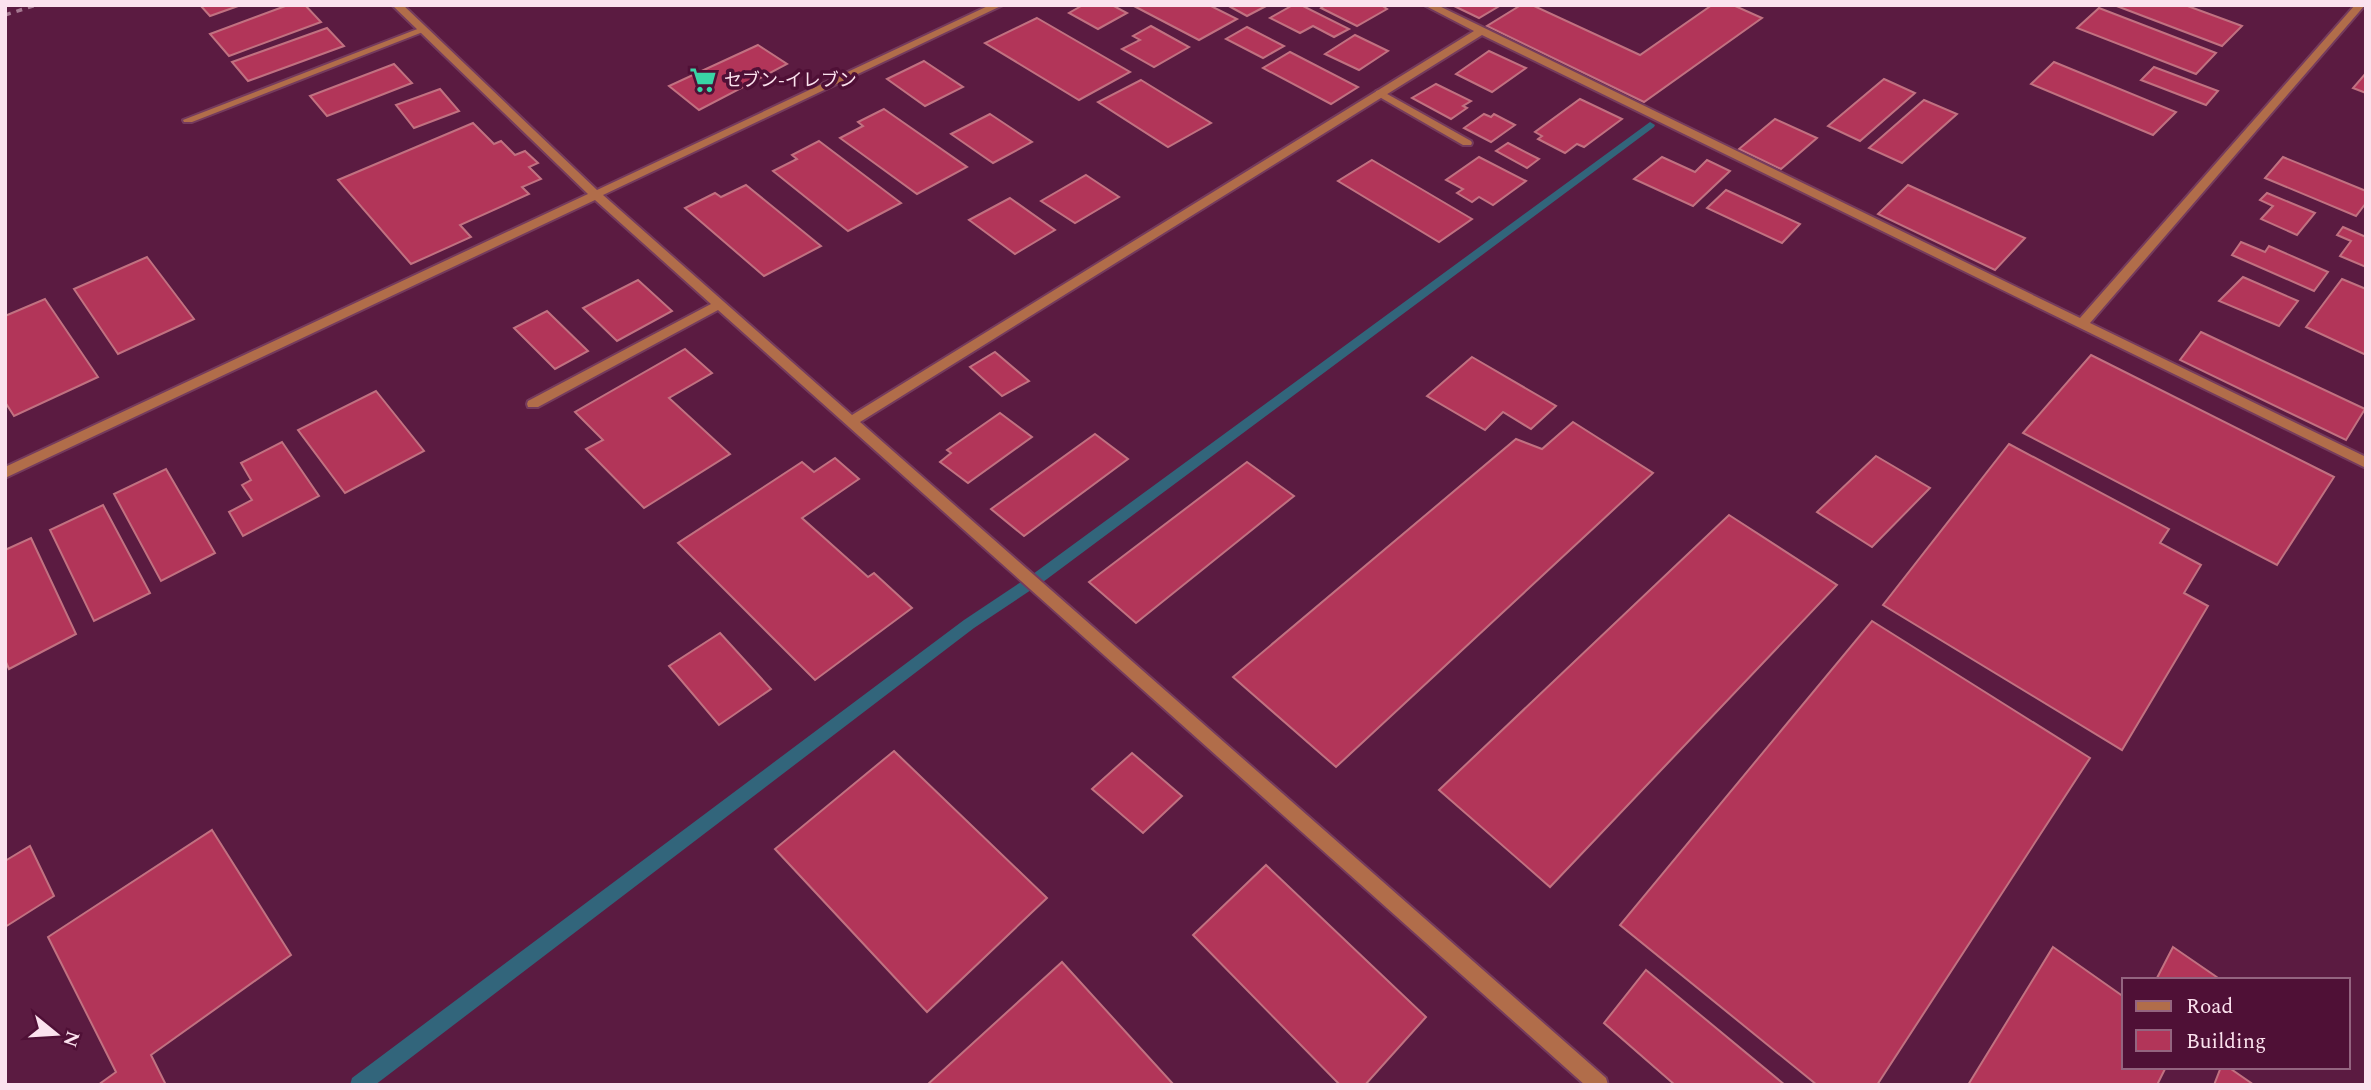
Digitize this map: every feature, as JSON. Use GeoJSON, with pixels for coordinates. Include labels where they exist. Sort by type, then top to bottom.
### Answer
{"type":"FeatureCollection","features":[{"type":"Feature","properties":{"kind":"street"},"geometry":{"type":"LineString","coordinates":[[397,5],[595,194],[1599,1085]]}},
{"type":"Feature","properties":{"kind":"street"},"geometry":{"type":"LineString","coordinates":[[5,473],[999,5]]}},
{"type":"Feature","properties":{"kind":"street"},"geometry":{"type":"LineString","coordinates":[[1429,5],[2366,463]]}},
{"type":"Feature","properties":{"kind":"street"},"geometry":{"type":"LineString","coordinates":[[2081,325],[2360,5]]}},
{"type":"Feature","properties":{"kind":"street"},"geometry":{"type":"LineString","coordinates":[[188,120],[423,30]]}},
{"type":"Feature","properties":{"kind":"street"},"geometry":{"type":"LineString","coordinates":[[852,421],[1481,31]]}},
{"type":"Feature","properties":{"kind":"street"},"geometry":{"type":"LineString","coordinates":[[1380,93],[1467,143]]}},
{"type":"Feature","properties":{"kind":"street"},"geometry":{"type":"LineString","coordinates":[[533,404],[720,304]]}},
{"type":"Feature","properties":{"kind":"building"},"geometry":{"type":"Polygon","coordinates":[[[200,5],[241,5],[210,16],[200,5]]]}},
{"type":"Feature","properties":{"kind":"building"},"geometry":{"type":"Polygon","coordinates":[[[288,5],[305,5],[321,22],[229,56],[210,34],[288,5]]]}},
{"type":"Feature","properties":{"kind":"building"},"geometry":{"type":"Polygon","coordinates":[[[1083,5],[1112,5],[1127,13],[1098,29],[1069,13],[1083,5]]]}},
{"type":"Feature","properties":{"kind":"building"},"geometry":{"type":"Polygon","coordinates":[[[1132,5],[1209,5],[1237,19],[1199,40],[1132,5]]]}},
{"type":"Feature","properties":{"kind":"building"},"geometry":{"type":"Polygon","coordinates":[[[1227,5],[1268,5],[1247,16],[1227,5]]]}},
{"type":"Feature","properties":{"kind":"building"},"geometry":{"type":"Polygon","coordinates":[[[1293,5],[1301,5],[1349,29],[1334,37],[1313,26],[1300,33],[1270,18],[1293,5]]]}},
{"type":"Feature","properties":{"kind":"building"},"geometry":{"type":"Polygon","coordinates":[[[1325,5],[1381,5],[1387,9],[1357,26],[1321,8],[1325,5]]]}},
{"type":"Feature","properties":{"kind":"building"},"geometry":{"type":"Polygon","coordinates":[[[1452,5],[1501,5],[1479,18],[1452,5]]]}},
{"type":"Feature","properties":{"kind":"building"},"geometry":{"type":"Polygon","coordinates":[[[1521,5],[1532,5],[1640,55],[1712,5],[1733,5],[1762,18],[1644,102],[1487,26],[1521,5]]]}},
{"type":"Feature","properties":{"kind":"building"},"geometry":{"type":"Polygon","coordinates":[[[2114,5],[2185,5],[2242,26],[2222,46],[2114,5]]]}},
{"type":"Feature","properties":{"kind":"building"},"geometry":{"type":"Polygon","coordinates":[[[2099,8],[2216,53],[2196,74],[2077,28],[2099,8]]]}},
{"type":"Feature","properties":{"kind":"building"},"geometry":{"type":"Polygon","coordinates":[[[1037,18],[1130,72],[1079,100],[985,43],[1037,18]]]}},
{"type":"Feature","properties":{"kind":"building"},"geometry":{"type":"Polygon","coordinates":[[[1151,26],[1189,47],[1154,67],[1122,49],[1140,40],[1133,36],[1151,26]]]}},
{"type":"Feature","properties":{"kind":"building"},"geometry":{"type":"Polygon","coordinates":[[[1247,27],[1284,46],[1263,58],[1226,39],[1247,27]]]}},
{"type":"Feature","properties":{"kind":"building"},"geometry":{"type":"Polygon","coordinates":[[[327,28],[344,46],[248,81],[232,62],[327,28]]]}},
{"type":"Feature","properties":{"kind":"building"},"geometry":{"type":"Polygon","coordinates":[[[1355,35],[1388,51],[1359,70],[1325,54],[1355,35]]]}},
{"type":"Feature","properties":{"kind":"building"},"geometry":{"type":"Polygon","coordinates":[[[758,45],[787,64],[699,110],[669,86],[758,45]]]}},
{"type":"Feature","properties":{"kind":"building"},"geometry":{"type":"Polygon","coordinates":[[[1489,51],[1526,68],[1492,92],[1456,74],[1489,51]]]}},
{"type":"Feature","properties":{"kind":"building"},"geometry":{"type":"Polygon","coordinates":[[[1290,52],[1358,87],[1331,104],[1263,68],[1290,52]]]}},
{"type":"Feature","properties":{"kind":"building"},"geometry":{"type":"Polygon","coordinates":[[[924,61],[963,87],[925,106],[887,79],[924,61]]]}},
{"type":"Feature","properties":{"kind":"building"},"geometry":{"type":"Polygon","coordinates":[[[2054,62],[2176,112],[2153,135],[2031,84],[2054,62]]]}},
{"type":"Feature","properties":{"kind":"building"},"geometry":{"type":"Polygon","coordinates":[[[394,64],[412,83],[327,116],[310,96],[394,64]]]}},
{"type":"Feature","properties":{"kind":"building"},"geometry":{"type":"Polygon","coordinates":[[[2154,67],[2218,91],[2206,105],[2141,80],[2154,67]]]}},
{"type":"Feature","properties":{"kind":"building"},"geometry":{"type":"Polygon","coordinates":[[[2366,73],[2366,93],[2353,88],[2366,73]]]}},
{"type":"Feature","properties":{"kind":"building"},"geometry":{"type":"Polygon","coordinates":[[[1884,79],[1915,93],[1860,141],[1828,126],[1884,79]]]}},
{"type":"Feature","properties":{"kind":"building"},"geometry":{"type":"Polygon","coordinates":[[[1141,80],[1211,123],[1168,147],[1098,102],[1141,80]]]}},
{"type":"Feature","properties":{"kind":"building"},"geometry":{"type":"Polygon","coordinates":[[[1436,84],[1471,101],[1463,106],[1467,108],[1451,119],[1412,98],[1436,84]]]}},
{"type":"Feature","properties":{"kind":"building"},"geometry":{"type":"Polygon","coordinates":[[[440,89],[459,111],[414,128],[396,105],[440,89]]]}},
{"type":"Feature","properties":{"kind":"building"},"geometry":{"type":"Polygon","coordinates":[[[1580,99],[1622,119],[1584,147],[1577,144],[1565,153],[1538,139],[1542,136],[1535,132],[1580,99]]]}},
{"type":"Feature","properties":{"kind":"building"},"geometry":{"type":"Polygon","coordinates":[[[1924,100],[1957,114],[1902,163],[1869,148],[1924,100]]]}},
{"type":"Feature","properties":{"kind":"building"},"geometry":{"type":"Polygon","coordinates":[[[884,109],[967,167],[917,194],[840,138],[863,126],[858,122],[884,109]]]}},
{"type":"Feature","properties":{"kind":"building"},"geometry":{"type":"Polygon","coordinates":[[[990,114],[1032,142],[993,163],[951,134],[990,114]]]}},
{"type":"Feature","properties":{"kind":"building"},"geometry":{"type":"Polygon","coordinates":[[[1484,114],[1491,117],[1494,114],[1515,125],[1491,142],[1464,128],[1484,114]]]}},
{"type":"Feature","properties":{"kind":"building"},"geometry":{"type":"Polygon","coordinates":[[[1775,119],[1817,138],[1781,169],[1739,149],[1775,119]]]}},
{"type":"Feature","properties":{"kind":"building"},"geometry":{"type":"Polygon","coordinates":[[[473,123],[494,144],[501,141],[515,155],[525,151],[538,163],[529,167],[541,179],[522,187],[529,194],[460,225],[471,237],[411,264],[338,180],[473,123]]]}},
{"type":"Feature","properties":{"kind":"building"},"geometry":{"type":"Polygon","coordinates":[[[819,141],[901,203],[848,231],[773,171],[797,159],[792,155],[819,141]]]}},
{"type":"Feature","properties":{"kind":"building"},"geometry":{"type":"Polygon","coordinates":[[[1508,143],[1539,159],[1527,168],[1496,151],[1508,143]]]}},
{"type":"Feature","properties":{"kind":"building"},"geometry":{"type":"Polygon","coordinates":[[[1479,157],[1526,181],[1493,205],[1479,197],[1472,202],[1457,193],[1463,189],[1446,180],[1479,157]]]}},
{"type":"Feature","properties":{"kind":"building"},"geometry":{"type":"Polygon","coordinates":[[[1662,157],[1695,172],[1707,160],[1730,171],[1693,206],[1634,179],[1662,157]]]}},
{"type":"Feature","properties":{"kind":"building"},"geometry":{"type":"Polygon","coordinates":[[[2283,157],[2366,191],[2366,203],[2356,216],[2265,178],[2283,157]]]}},
{"type":"Feature","properties":{"kind":"building"},"geometry":{"type":"Polygon","coordinates":[[[1372,160],[1472,219],[1439,242],[1338,181],[1372,160]]]}},
{"type":"Feature","properties":{"kind":"building"},"geometry":{"type":"Polygon","coordinates":[[[1086,175],[1119,197],[1075,223],[1041,201],[1086,175]]]}},
{"type":"Feature","properties":{"kind":"building"},"geometry":{"type":"Polygon","coordinates":[[[746,185],[821,246],[764,276],[685,208],[715,193],[721,197],[746,185]]]}},
{"type":"Feature","properties":{"kind":"building"},"geometry":{"type":"Polygon","coordinates":[[[1908,185],[2025,238],[1995,270],[1878,214],[1908,185]]]}},
{"type":"Feature","properties":{"kind":"building"},"geometry":{"type":"Polygon","coordinates":[[[1726,190],[1800,224],[1782,243],[1707,208],[1726,190]]]}},
{"type":"Feature","properties":{"kind":"building"},"geometry":{"type":"Polygon","coordinates":[[[2267,193],[2315,213],[2297,235],[2261,219],[2273,206],[2260,200],[2267,193]]]}},
{"type":"Feature","properties":{"kind":"building"},"geometry":{"type":"Polygon","coordinates":[[[1010,198],[1055,230],[1015,254],[969,220],[1010,198]]]}},
{"type":"Feature","properties":{"kind":"building"},"geometry":{"type":"Polygon","coordinates":[[[2343,227],[2366,237],[2366,267],[2340,256],[2351,241],[2337,235],[2343,227]]]}},
{"type":"Feature","properties":{"kind":"building"},"geometry":{"type":"Polygon","coordinates":[[[2241,242],[2265,252],[2269,246],[2328,272],[2314,291],[2232,255],[2241,242]]]}},
{"type":"Feature","properties":{"kind":"building"},"geometry":{"type":"Polygon","coordinates":[[[147,257],[194,319],[118,354],[74,289],[147,257]]]}},
{"type":"Feature","properties":{"kind":"building"},"geometry":{"type":"Polygon","coordinates":[[[2243,277],[2298,301],[2279,326],[2219,301],[2243,277]]]}},
{"type":"Feature","properties":{"kind":"building"},"geometry":{"type":"Polygon","coordinates":[[[2342,279],[2366,289],[2366,355],[2306,327],[2342,279]]]}},
{"type":"Feature","properties":{"kind":"building"},"geometry":{"type":"Polygon","coordinates":[[[638,280],[672,311],[617,341],[583,308],[638,280]]]}},
{"type":"Feature","properties":{"kind":"building"},"geometry":{"type":"Polygon","coordinates":[[[45,299],[98,377],[14,416],[5,402],[5,316],[45,299]]]}},
{"type":"Feature","properties":{"kind":"building"},"geometry":{"type":"Polygon","coordinates":[[[547,311],[588,351],[555,369],[514,328],[547,311]]]}},
{"type":"Feature","properties":{"kind":"building"},"geometry":{"type":"Polygon","coordinates":[[[2201,332],[2365,409],[2346,440],[2180,360],[2201,332]]]}},
{"type":"Feature","properties":{"kind":"building"},"geometry":{"type":"Polygon","coordinates":[[[685,349],[712,373],[669,398],[730,454],[644,508],[586,449],[603,440],[575,412],[685,349]]]}},
{"type":"Feature","properties":{"kind":"building"},"geometry":{"type":"Polygon","coordinates":[[[995,352],[1029,381],[1002,396],[970,367],[995,352]]]}},
{"type":"Feature","properties":{"kind":"building"},"geometry":{"type":"Polygon","coordinates":[[[2091,355],[2334,477],[2277,565],[2023,433],[2091,355]]]}},
{"type":"Feature","properties":{"kind":"building"},"geometry":{"type":"Polygon","coordinates":[[[1472,357],[1556,406],[1531,429],[1503,412],[1485,430],[1427,396],[1472,357]]]}},
{"type":"Feature","properties":{"kind":"building"},"geometry":{"type":"Polygon","coordinates":[[[376,391],[424,451],[345,493],[298,430],[376,391]]]}},
{"type":"Feature","properties":{"kind":"building"},"geometry":{"type":"Polygon","coordinates":[[[1000,413],[1032,437],[968,483],[940,462],[951,453],[947,450],[1000,413]]]}},
{"type":"Feature","properties":{"kind":"building"},"geometry":{"type":"Polygon","coordinates":[[[1573,422],[1653,473],[1336,767],[1233,677],[1516,439],[1542,449],[1573,422]]]}},
{"type":"Feature","properties":{"kind":"building"},"geometry":{"type":"Polygon","coordinates":[[[1095,434],[1128,459],[1024,536],[991,509],[1095,434]]]}},
{"type":"Feature","properties":{"kind":"building"},"geometry":{"type":"Polygon","coordinates":[[[282,442],[319,496],[243,536],[229,512],[252,500],[242,485],[251,480],[241,463],[282,442]]]}},
{"type":"Feature","properties":{"kind":"building"},"geometry":{"type":"Polygon","coordinates":[[[2009,444],[2169,529],[2160,543],[2201,565],[2184,593],[2208,606],[2122,750],[1883,605],[2009,444]]]}},
{"type":"Feature","properties":{"kind":"building"},"geometry":{"type":"Polygon","coordinates":[[[1876,456],[1930,488],[1872,547],[1817,512],[1876,456]]]}},
{"type":"Feature","properties":{"kind":"building"},"geometry":{"type":"Polygon","coordinates":[[[835,458],[859,479],[802,518],[868,577],[874,573],[912,608],[815,680],[678,543],[802,462],[814,472],[835,458]]]}},
{"type":"Feature","properties":{"kind":"building"},"geometry":{"type":"Polygon","coordinates":[[[1247,462],[1294,496],[1136,623],[1089,582],[1247,462]]]}},
{"type":"Feature","properties":{"kind":"building"},"geometry":{"type":"Polygon","coordinates":[[[166,469],[215,553],[161,581],[114,494],[166,469]]]}},
{"type":"Feature","properties":{"kind":"building"},"geometry":{"type":"Polygon","coordinates":[[[103,505],[150,593],[94,621],[50,530],[103,505]]]}},
{"type":"Feature","properties":{"kind":"building"},"geometry":{"type":"Polygon","coordinates":[[[1729,515],[1837,585],[1550,887],[1439,790],[1729,515]]]}},
{"type":"Feature","properties":{"kind":"building"},"geometry":{"type":"Polygon","coordinates":[[[31,538],[76,634],[9,669],[5,660],[5,550],[31,538]]]}},
{"type":"Feature","properties":{"kind":"building"},"geometry":{"type":"Polygon","coordinates":[[[1872,621],[2090,758],[1877,1085],[1817,1085],[1620,925],[1872,621]]]}},
{"type":"Feature","properties":{"kind":"building"},"geometry":{"type":"Polygon","coordinates":[[[720,633],[771,689],[719,725],[669,666],[720,633]]]}},
{"type":"Feature","properties":{"kind":"building"},"geometry":{"type":"Polygon","coordinates":[[[894,751],[1047,898],[927,1012],[775,849],[894,751]]]}},
{"type":"Feature","properties":{"kind":"building"},"geometry":{"type":"Polygon","coordinates":[[[1132,753],[1182,796],[1143,833],[1092,789],[1132,753]]]}},
{"type":"Feature","properties":{"kind":"building"},"geometry":{"type":"Polygon","coordinates":[[[212,830],[291,955],[151,1055],[166,1085],[98,1085],[116,1072],[48,937],[212,830]]]}},
{"type":"Feature","properties":{"kind":"building"},"geometry":{"type":"Polygon","coordinates":[[[30,846],[54,896],[5,927],[5,861],[30,846]]]}},
{"type":"Feature","properties":{"kind":"building"},"geometry":{"type":"Polygon","coordinates":[[[1266,865],[1426,1017],[1365,1085],[1340,1085],[1193,935],[1266,865]]]}},
{"type":"Feature","properties":{"kind":"building"},"geometry":{"type":"Polygon","coordinates":[[[2053,947],[2122,996],[2122,1069],[2165,1069],[2157,1085],[1968,1085],[2053,947]]]}},
{"type":"Feature","properties":{"kind":"building"},"geometry":{"type":"Polygon","coordinates":[[[2173,947],[2218,978],[2157,978],[2173,947]]]}},
{"type":"Feature","properties":{"kind":"building"},"geometry":{"type":"Polygon","coordinates":[[[1062,962],[1174,1085],[927,1085],[1062,962]]]}},
{"type":"Feature","properties":{"kind":"building"},"geometry":{"type":"Polygon","coordinates":[[[1646,970],[1785,1085],[1675,1085],[1604,1023],[1646,970]]]}},
{"type":"Feature","properties":{"kind":"building"},"geometry":{"type":"Polygon","coordinates":[[[2220,1069],[2231,1069],[2254,1085],[2214,1085],[2220,1069]]]}},
{"type":"Feature","properties":{"kind":"waterway"},"geometry":{"type":"LineString","coordinates":[[359,1085],[969,624],[1038,578],[1650,125]]}},
{"type":"Feature","properties":{"kind":"railway"},"geometry":{"type":"LineString","coordinates":[[5,15],[36,5]]}},
{"type":"Feature","properties":{"kind":"place","name":"セブン-イレブン"},"geometry":{"type":"Point","coordinates":[703,80]}}]}
